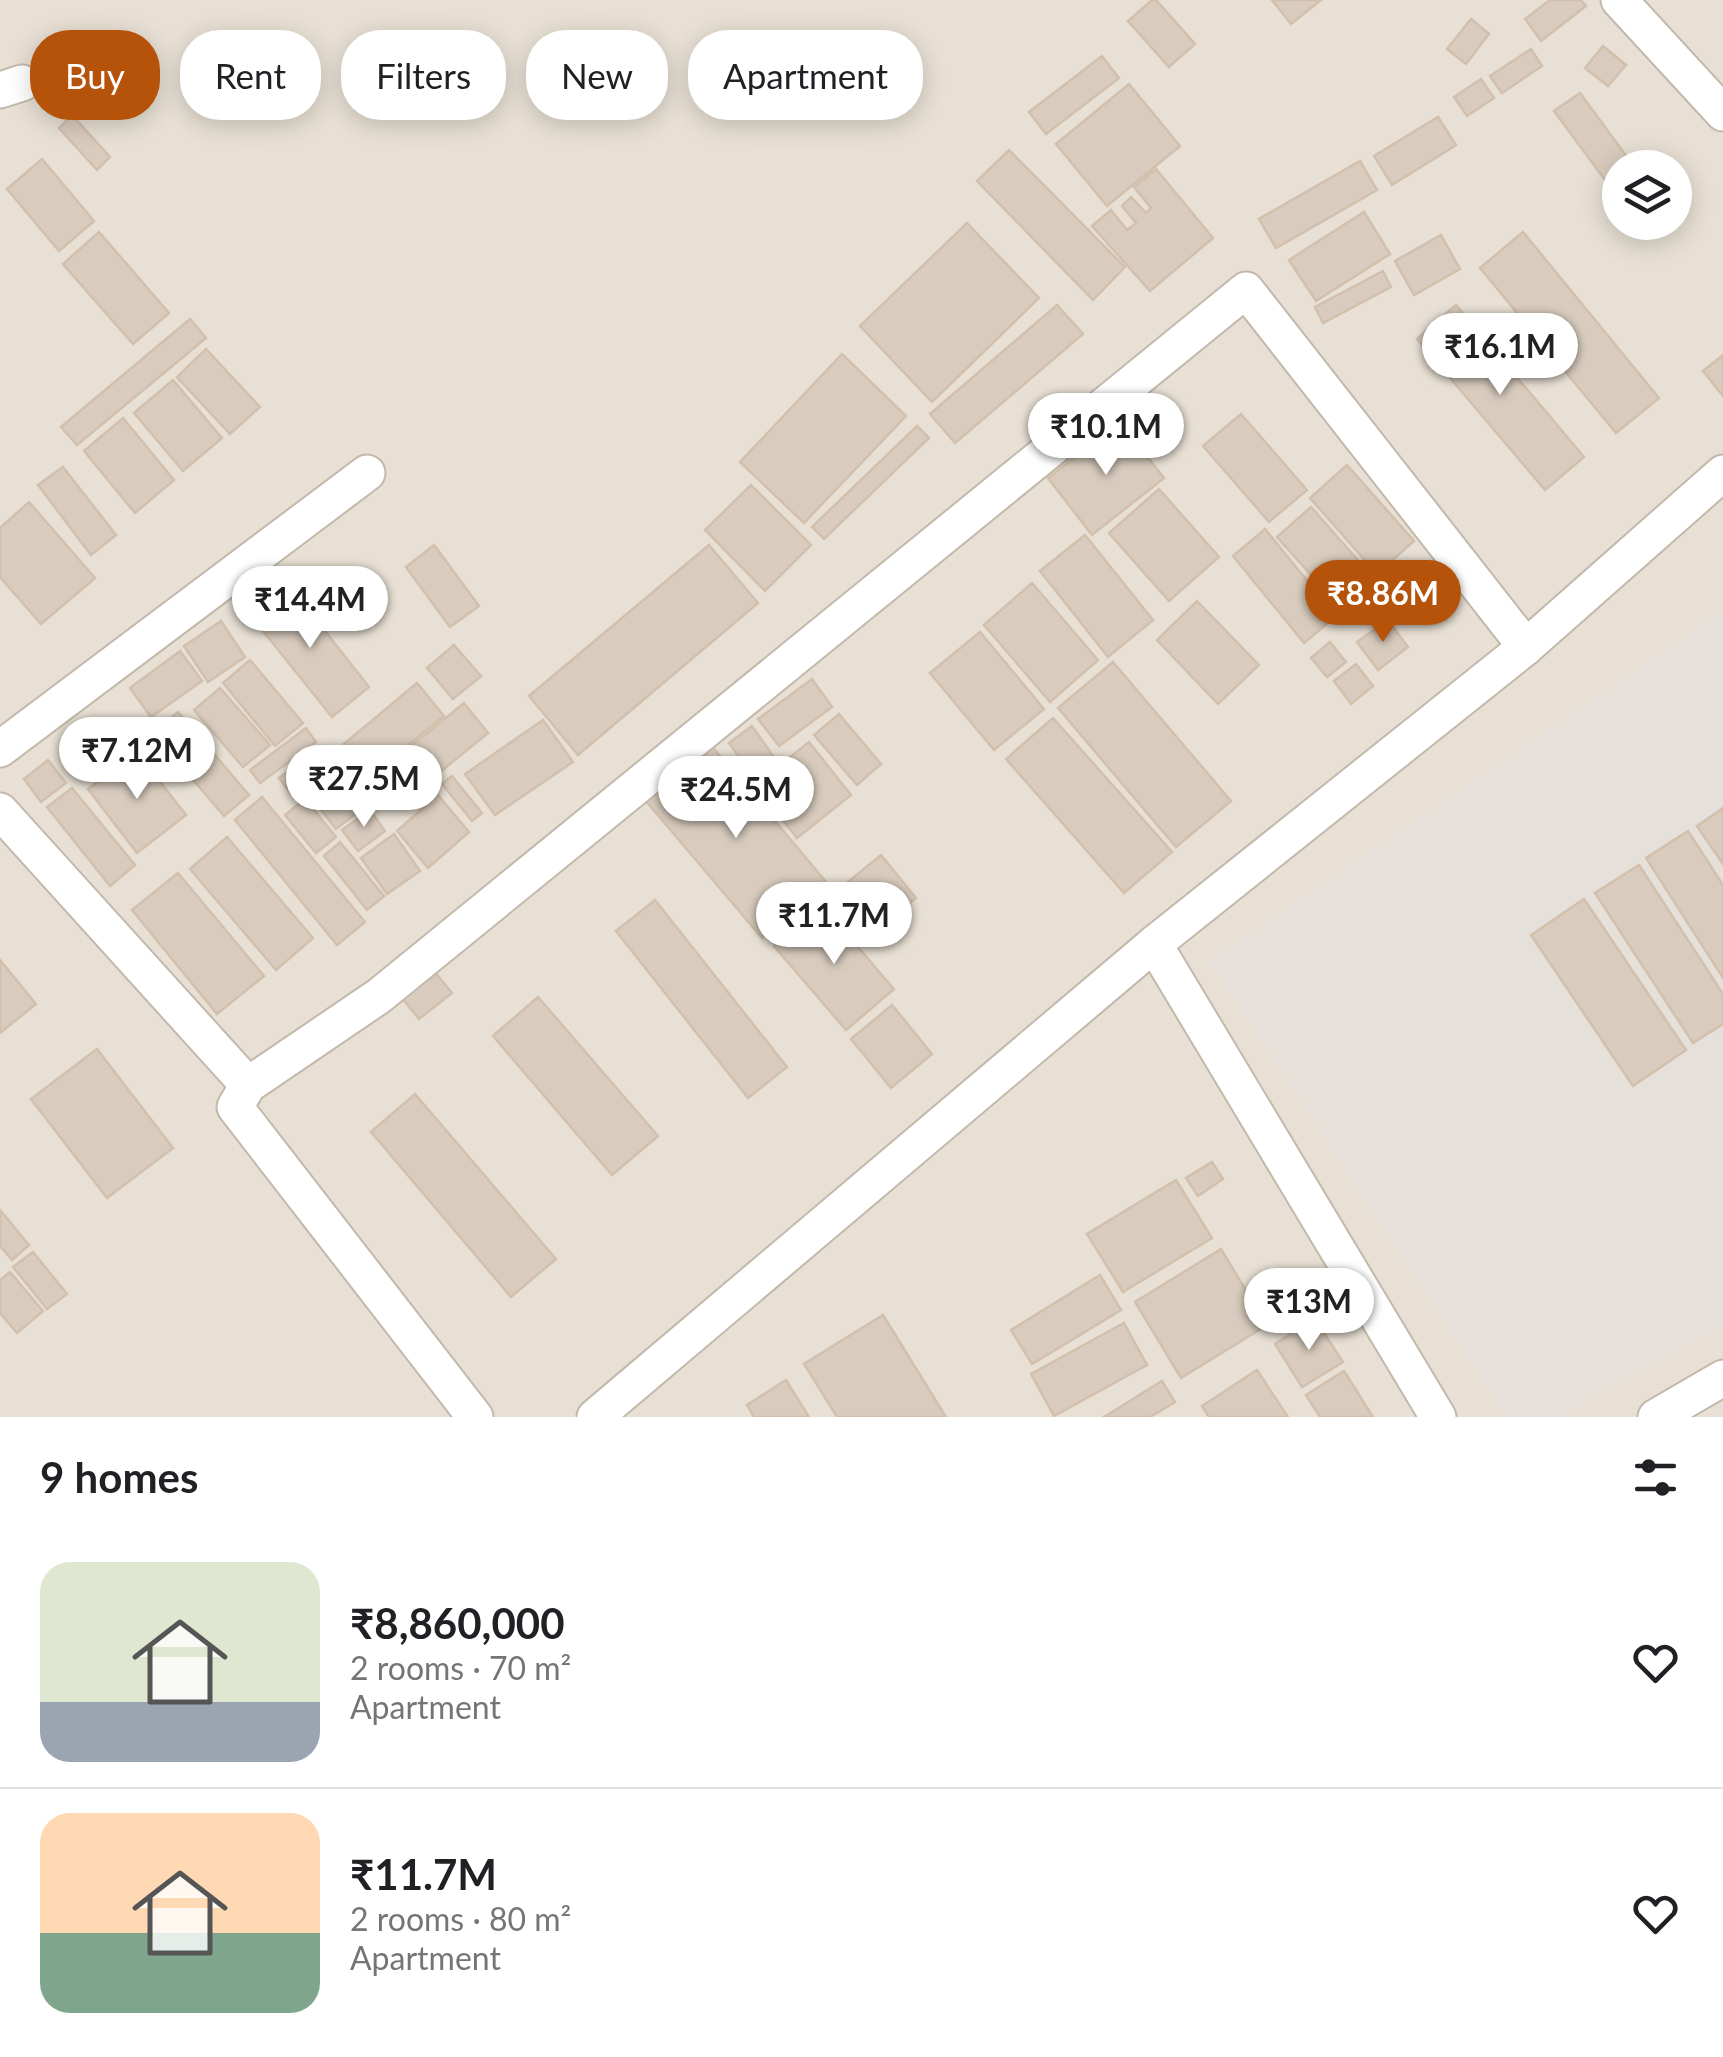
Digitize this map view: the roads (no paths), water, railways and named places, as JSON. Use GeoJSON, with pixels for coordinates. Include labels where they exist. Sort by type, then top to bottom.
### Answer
{"type":"FeatureCollection","features":[{"type":"Feature","properties":{"kind":"street"},"geometry":{"type":"LineString","coordinates":[[1619,0],[1723,112]]}},
{"type":"Feature","properties":{"kind":"street"},"geometry":{"type":"LineString","coordinates":[[475,1417],[235,1107],[248,1084],[379,996],[1246,290],[1526,647]]}},
{"type":"Feature","properties":{"kind":"street"},"geometry":{"type":"LineString","coordinates":[[595,1417],[1154,944],[1526,647],[1723,473]]}},
{"type":"Feature","properties":{"kind":"street"},"geometry":{"type":"LineString","coordinates":[[0,749],[366,474]]}},
{"type":"Feature","properties":{"kind":"street"},"geometry":{"type":"LineString","coordinates":[[0,812],[248,1084]]}},
{"type":"Feature","properties":{"kind":"street"},"geometry":{"type":"LineString","coordinates":[[1154,944],[1438,1417]]}},
{"type":"Feature","properties":{"kind":"street"},"geometry":{"type":"LineString","coordinates":[[1656,1417],[1723,1378]]}}]}
